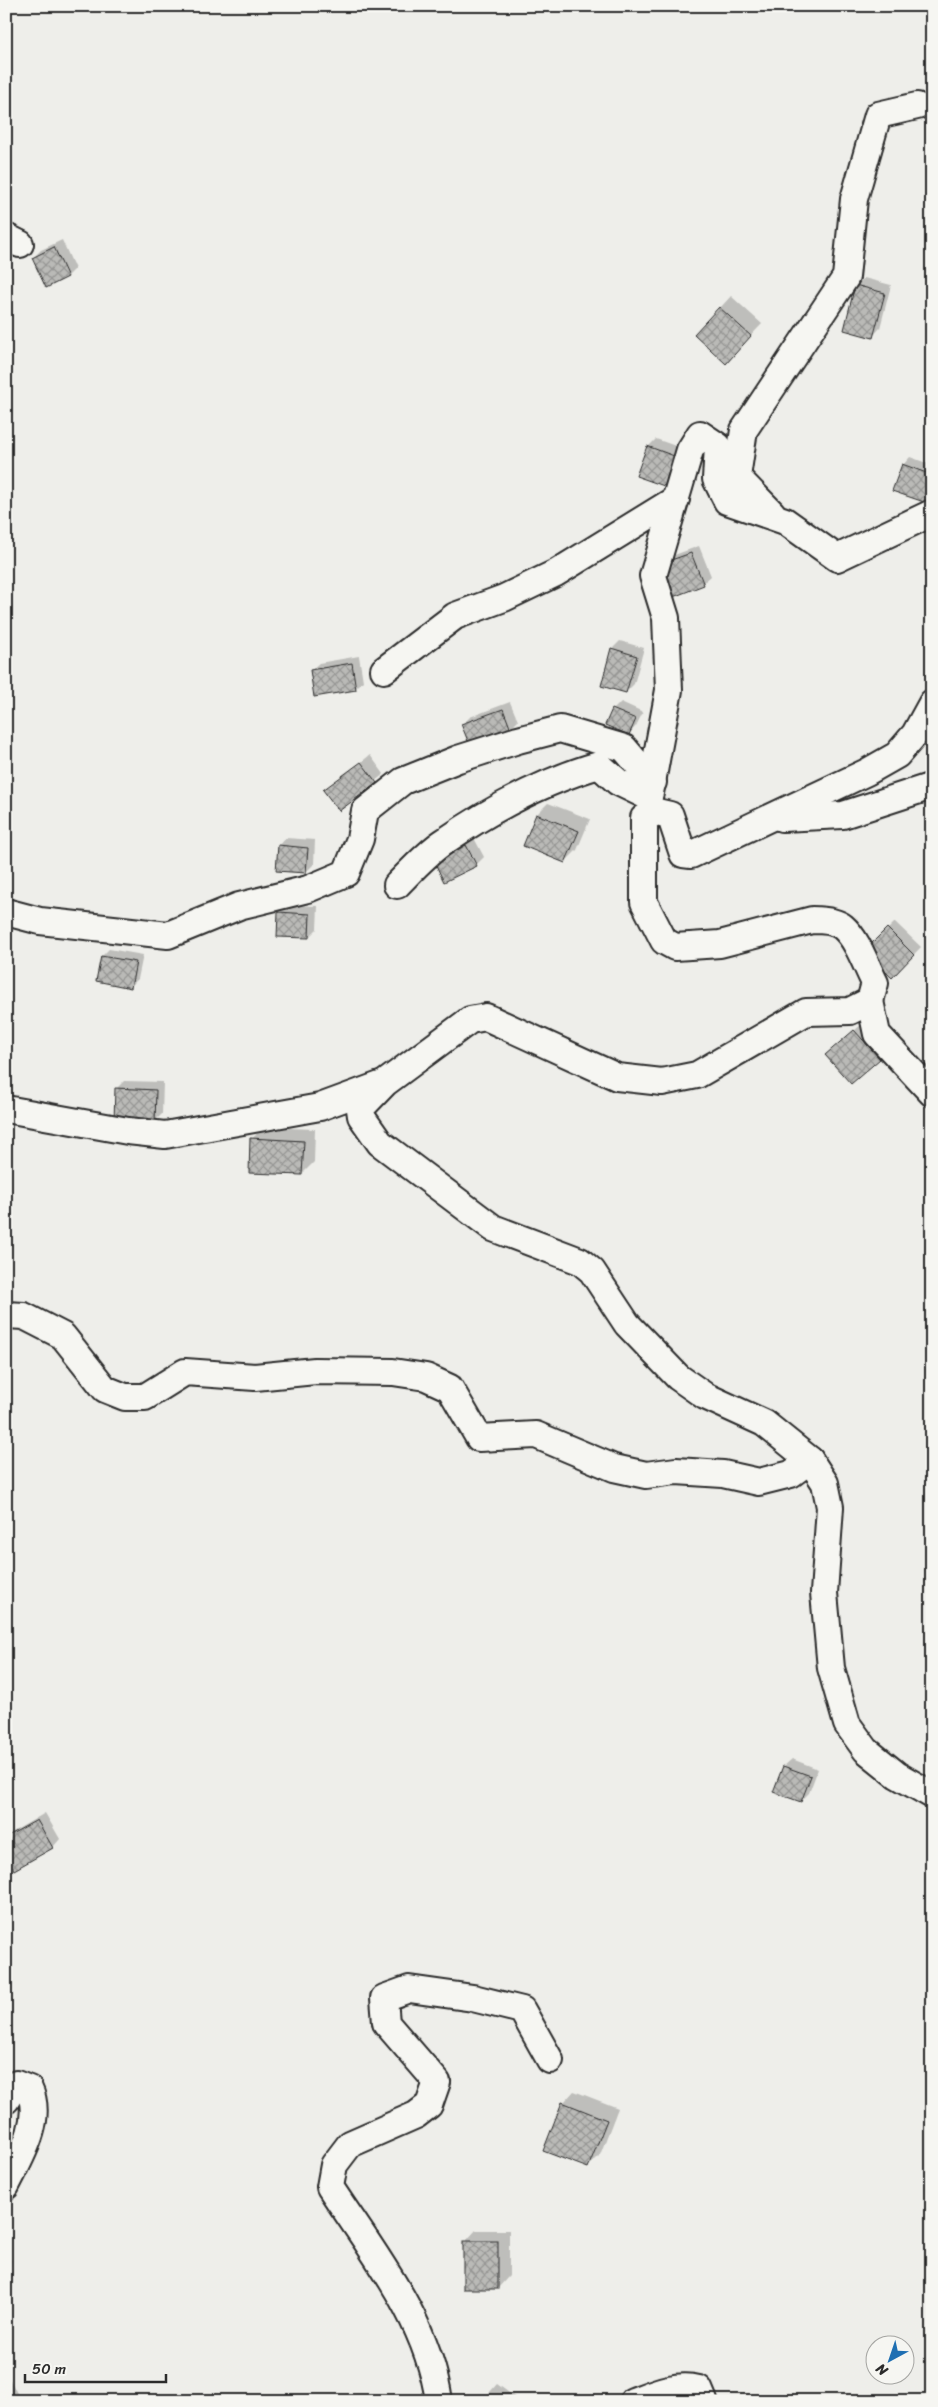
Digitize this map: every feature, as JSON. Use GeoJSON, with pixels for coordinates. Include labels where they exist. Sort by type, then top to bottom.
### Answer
{"type":"FeatureCollection","features":[{"type":"Feature","properties":{"kind":"street"},"geometry":{"type":"LineString","coordinates":[[917,106],[878,115],[854,199],[846,277],[744,430],[737,477],[774,516],[837,558],[932,513]]}},
{"type":"Feature","properties":{"kind":"street"},"geometry":{"type":"LineString","coordinates":[[774,516],[727,501],[716,479],[718,446],[700,434],[690,450],[653,576],[666,618],[669,690],[653,797],[644,818],[644,902],[664,941],[675,947],[720,944],[812,920],[824,920],[842,927],[856,946],[875,983],[870,1001],[877,1034],[932,1093]]}},
{"type":"Feature","properties":{"kind":"street"},"geometry":{"type":"LineString","coordinates":[[384,670],[455,616],[504,598],[556,573],[676,499]]}},
{"type":"Feature","properties":{"kind":"street"},"geometry":{"type":"LineString","coordinates":[[6,912],[40,921],[168,935],[240,906],[308,889],[346,873],[360,839],[365,811],[403,781],[458,759],[560,729],[624,748],[653,797],[670,816],[683,854],[691,856],[867,772],[897,755],[915,734],[932,703]]}},
{"type":"Feature","properties":{"kind":"street"},"geometry":{"type":"LineString","coordinates":[[396,885],[441,844],[530,791],[570,773],[599,765],[618,782],[653,797]]}},
{"type":"Feature","properties":{"kind":"street"},"geometry":{"type":"LineString","coordinates":[[768,819],[843,815],[932,786]]}},
{"type":"Feature","properties":{"kind":"street"},"geometry":{"type":"LineString","coordinates":[[870,1001],[850,1011],[806,1012],[697,1076],[662,1082],[617,1078],[486,1017],[470,1020],[385,1083],[360,1109],[361,1116],[380,1143],[493,1228],[580,1261],[592,1271],[627,1324],[678,1377],[705,1396],[764,1423],[810,1460],[825,1483],[830,1507],[824,1593],[831,1668],[847,1724],[866,1750],[897,1775],[932,1795]]}},
{"type":"Feature","properties":{"kind":"street"},"geometry":{"type":"LineString","coordinates":[[6,1109],[128,1131],[165,1135],[320,1107],[385,1083]]}},
{"type":"Feature","properties":{"kind":"street"},"geometry":{"type":"LineString","coordinates":[[6,1315],[24,1316],[63,1336],[105,1389],[125,1397],[145,1397],[185,1372],[255,1376],[315,1371],[393,1372],[426,1377],[450,1388],[479,1438],[536,1435],[614,1468],[646,1475],[676,1471],[723,1474],[759,1482],[791,1474],[810,1460]]}},
{"type":"Feature","properties":{"kind":"street"},"geometry":{"type":"LineString","coordinates":[[439,2401],[435,2373],[403,2297],[330,2187],[334,2165],[350,2144],[416,2115],[429,2105],[437,2082],[386,2023],[384,1998],[409,1989],[473,1998],[522,2010],[550,2060]]}},
{"type":"Feature","properties":{"kind":"street"},"geometry":{"type":"LineString","coordinates":[[6,2100],[16,2084],[29,2089],[34,2099],[30,2137],[6,2186]]}},
{"type":"Feature","properties":{"kind":"street"},"geometry":{"type":"LineString","coordinates":[[633,2401],[660,2391],[687,2386],[699,2390],[704,2401]]}},
{"type":"Feature","properties":{"kind":"building"},"geometry":{"type":"Polygon","coordinates":[[[54,247],[68,277],[46,288],[32,258],[54,247]]]}},
{"type":"Feature","properties":{"kind":"building"},"geometry":{"type":"Polygon","coordinates":[[[855,285],[885,293],[873,338],[844,330],[855,285]]]}},
{"type":"Feature","properties":{"kind":"building"},"geometry":{"type":"Polygon","coordinates":[[[719,307],[751,336],[726,364],[694,334],[719,307]]]}},
{"type":"Feature","properties":{"kind":"building"},"geometry":{"type":"Polygon","coordinates":[[[647,446],[677,457],[667,487],[636,476],[647,446]]]}},
{"type":"Feature","properties":{"kind":"building"},"geometry":{"type":"Polygon","coordinates":[[[902,464],[932,475],[932,489],[927,503],[892,491],[902,464]]]}},
{"type":"Feature","properties":{"kind":"building"},"geometry":{"type":"Polygon","coordinates":[[[691,553],[704,585],[673,597],[660,564],[691,553]]]}},
{"type":"Feature","properties":{"kind":"building"},"geometry":{"type":"Polygon","coordinates":[[[611,648],[637,656],[626,693],[601,686],[611,648]]]}},
{"type":"Feature","properties":{"kind":"building"},"geometry":{"type":"Polygon","coordinates":[[[352,663],[356,690],[314,697],[310,670],[352,663]]]}},
{"type":"Feature","properties":{"kind":"building"},"geometry":{"type":"Polygon","coordinates":[[[503,709],[511,730],[470,746],[461,724],[503,709]]]}},
{"type":"Feature","properties":{"kind":"building"},"geometry":{"type":"Polygon","coordinates":[[[612,709],[636,719],[629,735],[605,725],[612,709]]]}},
{"type":"Feature","properties":{"kind":"building"},"geometry":{"type":"Polygon","coordinates":[[[361,762],[377,783],[339,811],[323,790],[361,762]]]}},
{"type":"Feature","properties":{"kind":"building"},"geometry":{"type":"Polygon","coordinates":[[[536,814],[579,831],[565,863],[523,846],[536,814]]]}},
{"type":"Feature","properties":{"kind":"building"},"geometry":{"type":"Polygon","coordinates":[[[278,845],[308,848],[306,873],[276,871],[278,845]]]}},
{"type":"Feature","properties":{"kind":"building"},"geometry":{"type":"Polygon","coordinates":[[[466,845],[477,866],[444,882],[434,861],[466,845]]]}},
{"type":"Feature","properties":{"kind":"building"},"geometry":{"type":"Polygon","coordinates":[[[278,912],[310,914],[309,938],[277,937],[278,912]]]}},
{"type":"Feature","properties":{"kind":"building"},"geometry":{"type":"Polygon","coordinates":[[[887,928],[914,955],[892,978],[864,951],[887,928]]]}},
{"type":"Feature","properties":{"kind":"building"},"geometry":{"type":"Polygon","coordinates":[[[101,956],[136,962],[131,988],[96,981],[101,956]]]}},
{"type":"Feature","properties":{"kind":"building"},"geometry":{"type":"Polygon","coordinates":[[[854,1030],[880,1059],[851,1084],[825,1055],[854,1030]]]}},
{"type":"Feature","properties":{"kind":"building"},"geometry":{"type":"Polygon","coordinates":[[[115,1088],[156,1090],[155,1123],[114,1121],[115,1088]]]}},
{"type":"Feature","properties":{"kind":"building"},"geometry":{"type":"Polygon","coordinates":[[[250,1138],[304,1141],[302,1175],[249,1173],[250,1138]]]}},
{"type":"Feature","properties":{"kind":"building"},"geometry":{"type":"Polygon","coordinates":[[[783,1766],[811,1776],[801,1802],[773,1792],[783,1766]]]}},
{"type":"Feature","properties":{"kind":"building"},"geometry":{"type":"Polygon","coordinates":[[[37,1820],[53,1848],[14,1870],[6,1856],[6,1837],[37,1820]]]}},
{"type":"Feature","properties":{"kind":"building"},"geometry":{"type":"Polygon","coordinates":[[[562,2102],[607,2120],[588,2168],[543,2151],[562,2102]]]}},
{"type":"Feature","properties":{"kind":"building"},"geometry":{"type":"Polygon","coordinates":[[[463,2241],[498,2241],[498,2289],[463,2289],[463,2241]]]}},
{"type":"Feature","properties":{"kind":"building"},"geometry":{"type":"Polygon","coordinates":[[[484,2395],[493,2401],[480,2401],[484,2395]]]}}]}
